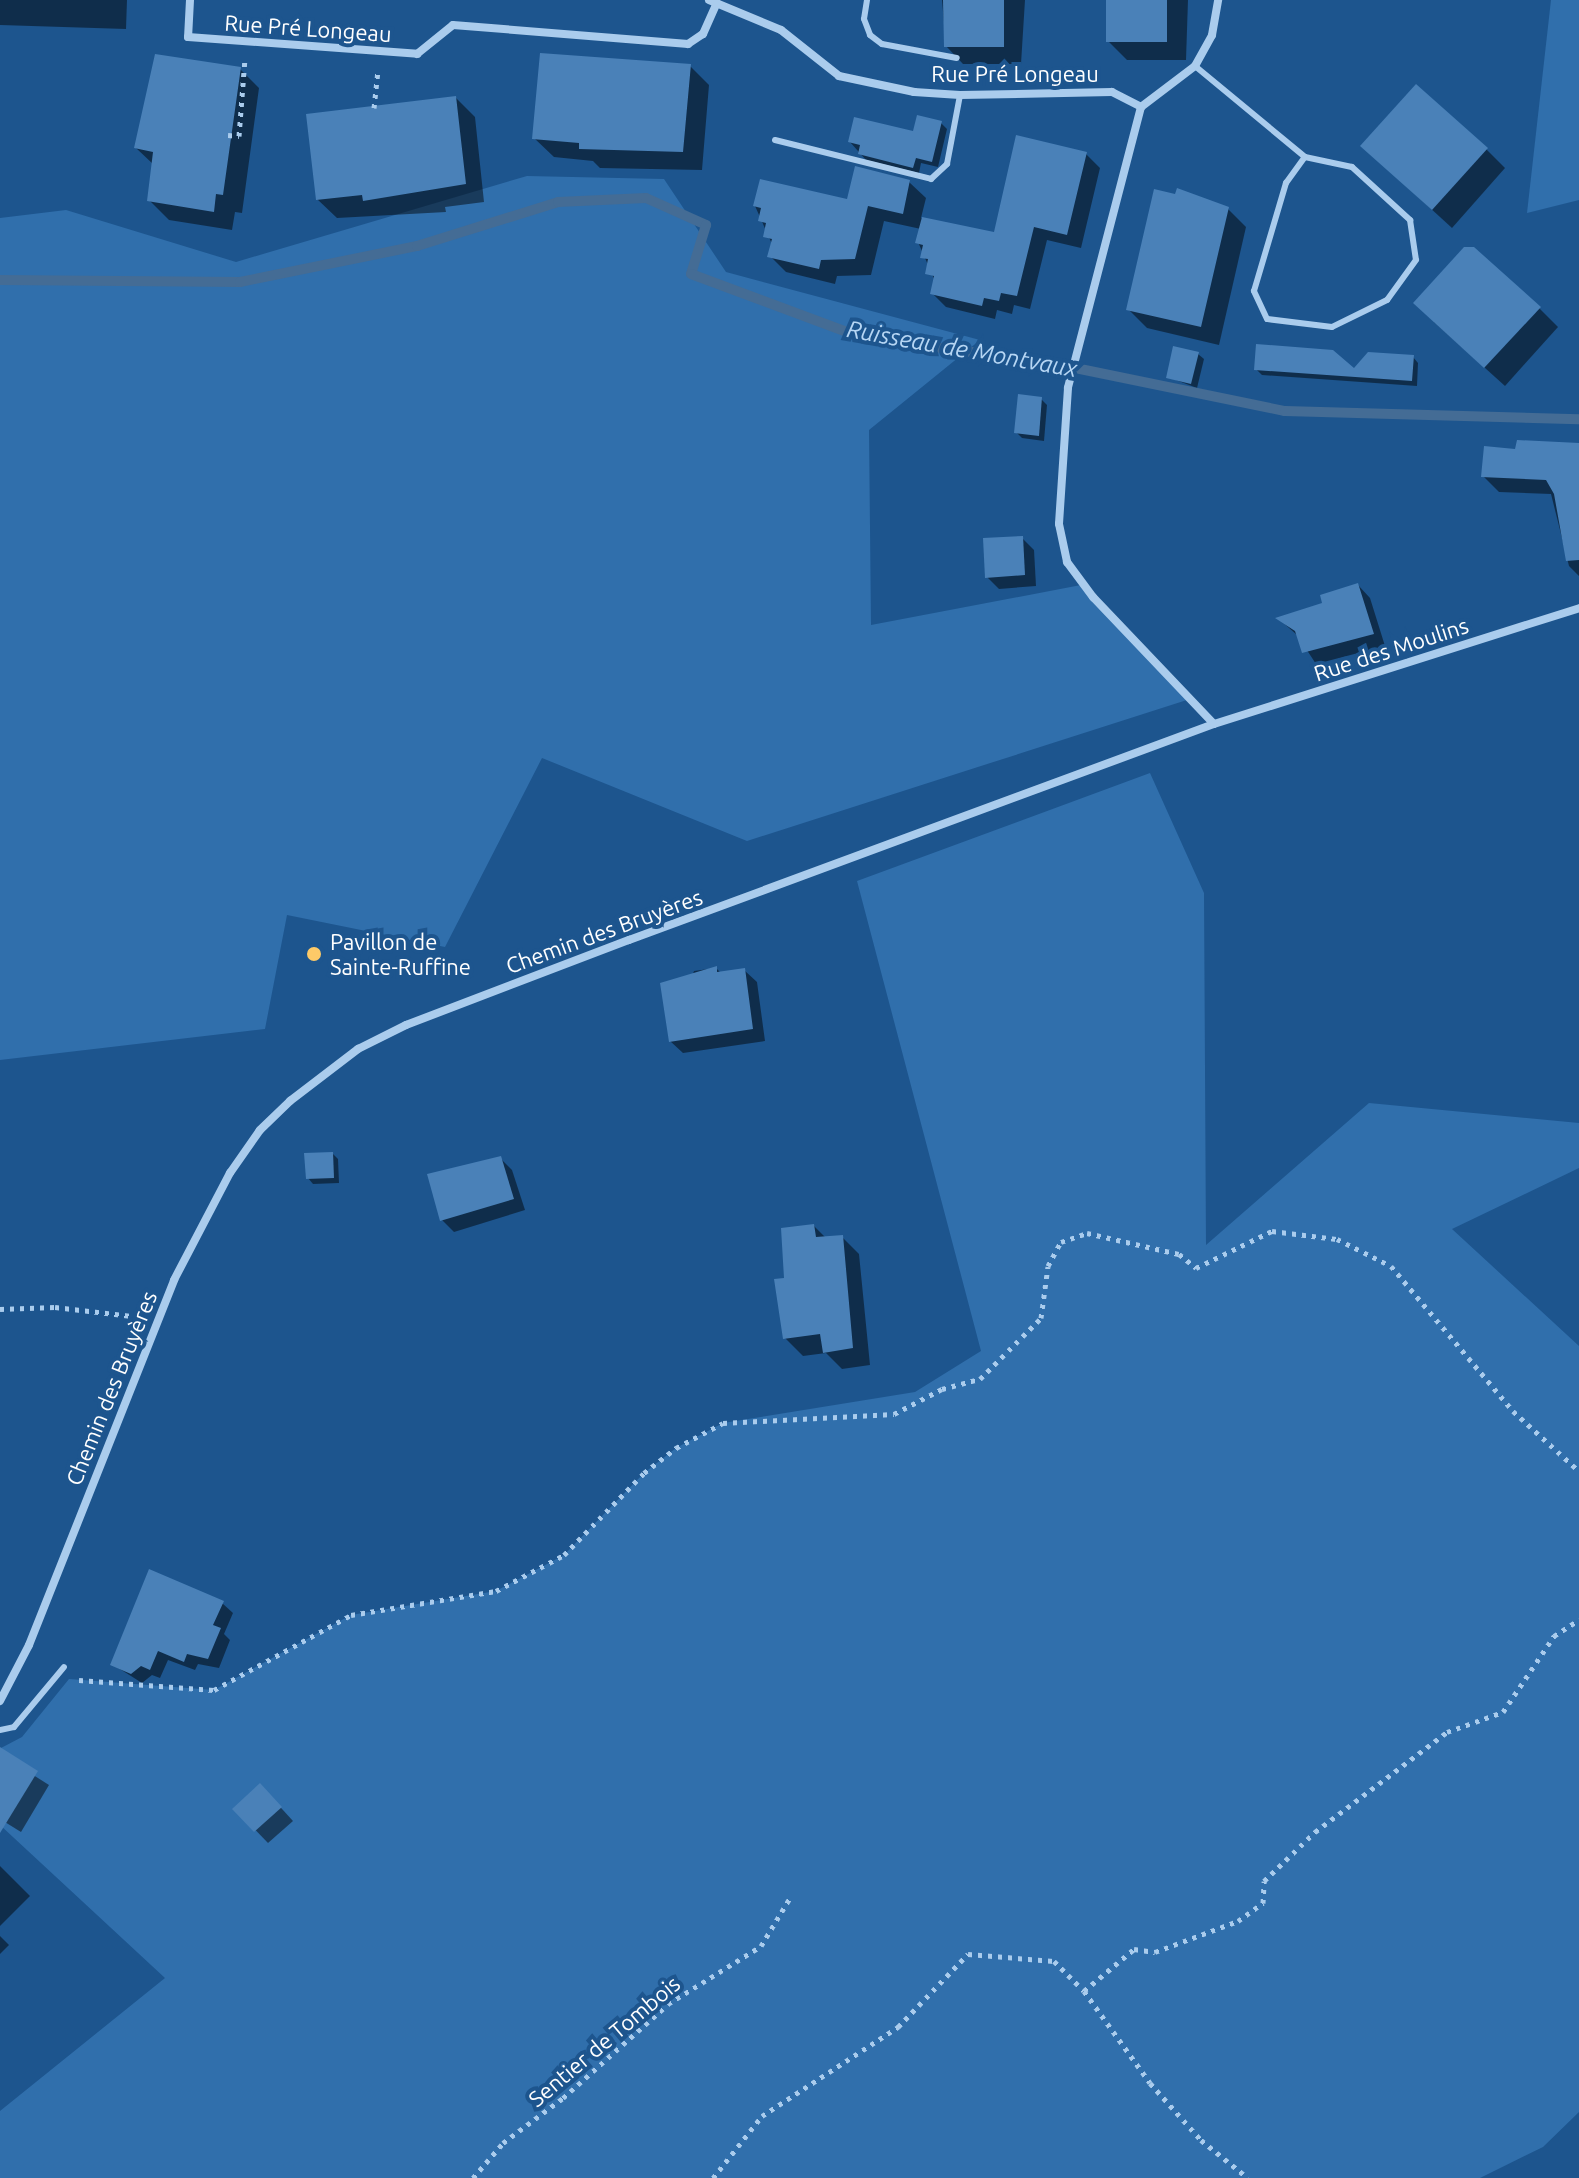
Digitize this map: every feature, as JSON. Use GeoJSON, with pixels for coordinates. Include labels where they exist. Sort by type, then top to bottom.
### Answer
{"type":"FeatureCollection","features":[{"type":"Feature","properties":{"kind":"street","name":"Rue Pré Longeau"},"geometry":{"type":"LineString","coordinates":[[190,0],[188,37],[417,54],[453,25],[688,44],[703,34],[713,2],[781,30],[817,64],[839,76],[914,92],[960,95],[1112,92],[1141,107]]}},
{"type":"Feature","properties":{"kind":"street"},"geometry":{"type":"LineString","coordinates":[[1214,724],[1093,597],[1067,562],[1059,524],[1068,388],[1141,107],[1195,66],[1212,35],[1218,0]]}},
{"type":"Feature","properties":{"kind":"street","name":"Rue des Moulins"},"geometry":{"type":"LineString","coordinates":[[1214,724],[1579,608]]}},
{"type":"Feature","properties":{"kind":"street","name":"Chemin des Bruyères"},"geometry":{"type":"LineString","coordinates":[[0,1701],[29,1645],[157,1320],[230,1173],[260,1130],[358,1049],[406,1025],[629,940],[1214,724]]}},
{"type":"Feature","properties":{"kind":"lane"},"geometry":{"type":"LineString","coordinates":[[867,0],[864,19],[870,35],[882,44],[957,58]]}},
{"type":"Feature","properties":{"kind":"lane"},"geometry":{"type":"LineString","coordinates":[[1195,66],[1305,157],[1352,167],[1410,220],[1416,260],[1387,300],[1332,327],[1267,319],[1254,291],[1286,183],[1305,157]]}},
{"type":"Feature","properties":{"kind":"lane"},"geometry":{"type":"LineString","coordinates":[[775,140],[931,179],[947,164],[960,95]]}},
{"type":"Feature","properties":{"kind":"lane"},"geometry":{"type":"LineString","coordinates":[[0,1730],[14,1727],[64,1667]]}},
{"type":"Feature","properties":{"kind":"path"},"geometry":{"type":"LineString","coordinates":[[228,135],[239,136],[247,42]]}},
{"type":"Feature","properties":{"kind":"path"},"geometry":{"type":"LineString","coordinates":[[374,108],[380,52]]}},
{"type":"Feature","properties":{"kind":"path"},"geometry":{"type":"LineString","coordinates":[[54,1679],[214,1690],[351,1615],[496,1591],[564,1555],[644,1473],[676,1448],[723,1423],[894,1414],[942,1389],[980,1379],[1041,1318],[1048,1266],[1061,1242],[1087,1233],[1179,1254],[1196,1268],[1272,1231],[1337,1239],[1391,1266],[1513,1411],[1579,1471]]}},
{"type":"Feature","properties":{"kind":"path"},"geometry":{"type":"LineString","coordinates":[[0,1309],[55,1307],[157,1320]]}},
{"type":"Feature","properties":{"kind":"path"},"geometry":{"type":"LineString","coordinates":[[1084,1991],[1134,1949],[1155,1952],[1238,1921],[1263,1903],[1264,1881],[1315,1832],[1447,1732],[1503,1712],[1554,1636],[1579,1620]]}},
{"type":"Feature","properties":{"kind":"path","name":"Sentier de Tombois"},"geometry":{"type":"LineString","coordinates":[[473,2178],[503,2143],[563,2098],[668,2004],[761,1946],[790,1898]]}},
{"type":"Feature","properties":{"kind":"path"},"geometry":{"type":"LineString","coordinates":[[713,2178],[762,2116],[898,2027],[968,1954],[1054,1961],[1084,1991],[1150,2083],[1201,2140],[1248,2178]]}},
{"type":"Feature","properties":{"kind":"shaded area"},"geometry":{"type":"Polygon","coordinates":[[[1551,0],[1579,0],[1579,200],[1527,213],[1551,0]]]}},
{"type":"Feature","properties":{"kind":"shaded area"},"geometry":{"type":"Polygon","coordinates":[[[527,176],[664,179],[726,272],[980,340],[869,430],[871,625],[1081,585],[1190,699],[747,841],[542,758],[445,947],[287,915],[265,1029],[0,1060],[0,218],[66,210],[236,262],[527,176]]]}},
{"type":"Feature","properties":{"kind":"shaded area"},"geometry":{"type":"Polygon","coordinates":[[[1150,773],[1204,893],[1206,1245],[1369,1103],[1579,1123],[1579,1168],[1452,1229],[1579,1346],[1579,2112],[1543,2147],[1480,2178],[0,2178],[0,2111],[165,1978],[0,1825],[1,1748],[22,1737],[69,1679],[214,1690],[351,1615],[496,1591],[564,1555],[644,1473],[676,1448],[723,1423],[915,1392],[981,1351],[857,881],[1150,773]]]}},
{"type":"Feature","properties":{"kind":"building"},"geometry":{"type":"Polygon","coordinates":[[[943,0],[1004,0],[1004,47],[944,47],[943,0]]]}},
{"type":"Feature","properties":{"kind":"building"},"geometry":{"type":"Polygon","coordinates":[[[1106,0],[1167,0],[1167,42],[1106,42],[1106,0]]]}},
{"type":"Feature","properties":{"kind":"building"},"geometry":{"type":"Polygon","coordinates":[[[540,53],[691,64],[683,152],[579,149],[579,143],[532,139],[540,53]]]}},
{"type":"Feature","properties":{"kind":"building"},"geometry":{"type":"Polygon","coordinates":[[[155,54],[241,67],[223,195],[216,194],[214,212],[147,201],[153,152],[134,148],[155,54]]]}},
{"type":"Feature","properties":{"kind":"building"},"geometry":{"type":"Polygon","coordinates":[[[1416,84],[1488,148],[1432,210],[1360,146],[1416,84]]]}},
{"type":"Feature","properties":{"kind":"building"},"geometry":{"type":"Polygon","coordinates":[[[456,96],[466,184],[363,201],[362,195],[316,200],[306,114],[456,96]]]}},
{"type":"Feature","properties":{"kind":"building"},"geometry":{"type":"Polygon","coordinates":[[[917,115],[942,121],[932,162],[916,158],[913,168],[858,154],[860,145],[848,142],[854,117],[913,131],[917,115]]]}},
{"type":"Feature","properties":{"kind":"building"},"geometry":{"type":"Polygon","coordinates":[[[1016,135],[1087,152],[1067,235],[1034,227],[1017,296],[1001,293],[999,301],[984,298],[982,306],[930,294],[934,276],[925,274],[928,259],[920,258],[923,245],[915,243],[922,217],[994,232],[1016,135]]]}},
{"type":"Feature","properties":{"kind":"building"},"geometry":{"type":"Polygon","coordinates":[[[855,166],[910,180],[903,214],[868,206],[855,259],[821,260],[819,269],[767,257],[772,239],[763,237],[766,223],[758,221],[761,208],[753,206],[760,179],[847,199],[855,166]]]}},
{"type":"Feature","properties":{"kind":"building"},"geometry":{"type":"Polygon","coordinates":[[[1177,188],[1229,207],[1201,327],[1126,310],[1154,189],[1175,194],[1177,188]]]}},
{"type":"Feature","properties":{"kind":"building"},"geometry":{"type":"Polygon","coordinates":[[[1464,247],[1474,247],[1541,307],[1484,368],[1413,303],[1464,247]]]}},
{"type":"Feature","properties":{"kind":"building"},"geometry":{"type":"Polygon","coordinates":[[[1256,344],[1333,350],[1354,368],[1368,352],[1414,355],[1412,381],[1254,370],[1256,344]]]}},
{"type":"Feature","properties":{"kind":"building"},"geometry":{"type":"Polygon","coordinates":[[[1173,346],[1199,352],[1191,384],[1166,378],[1173,346]]]}},
{"type":"Feature","properties":{"kind":"building"},"geometry":{"type":"Polygon","coordinates":[[[1018,394],[1042,397],[1039,436],[1014,433],[1018,394]]]}},
{"type":"Feature","properties":{"kind":"building"},"geometry":{"type":"Polygon","coordinates":[[[1517,440],[1579,443],[1579,560],[1566,561],[1554,494],[1546,480],[1481,477],[1484,446],[1515,449],[1517,440]]]}},
{"type":"Feature","properties":{"kind":"building"},"geometry":{"type":"Polygon","coordinates":[[[1023,536],[1025,575],[985,578],[983,538],[1023,536]]]}},
{"type":"Feature","properties":{"kind":"building"},"geometry":{"type":"Polygon","coordinates":[[[1358,583],[1374,634],[1302,653],[1295,631],[1275,618],[1322,603],[1320,595],[1358,583]]]}},
{"type":"Feature","properties":{"kind":"building"},"geometry":{"type":"Polygon","coordinates":[[[717,966],[717,972],[745,968],[753,1029],[669,1042],[660,983],[717,966]]]}},
{"type":"Feature","properties":{"kind":"building"},"geometry":{"type":"Polygon","coordinates":[[[333,1152],[334,1178],[306,1179],[304,1153],[333,1152]]]}},
{"type":"Feature","properties":{"kind":"building"},"geometry":{"type":"Polygon","coordinates":[[[501,1156],[514,1199],[440,1221],[427,1174],[501,1156]]]}},
{"type":"Feature","properties":{"kind":"building"},"geometry":{"type":"Polygon","coordinates":[[[814,1224],[816,1237],[843,1235],[853,1348],[823,1353],[820,1334],[783,1339],[774,1279],[784,1278],[781,1228],[814,1224]]]}},
{"type":"Feature","properties":{"kind":"building"},"geometry":{"type":"Polygon","coordinates":[[[149,1569],[224,1601],[213,1625],[221,1628],[208,1659],[187,1654],[184,1662],[158,1651],[150,1670],[141,1666],[131,1674],[110,1665],[149,1569]]]}},
{"type":"Feature","properties":{"kind":"building"},"geometry":{"type":"Polygon","coordinates":[[[0,1747],[38,1771],[0,1833],[0,1747]]]}},
{"type":"Feature","properties":{"kind":"building"},"geometry":{"type":"Polygon","coordinates":[[[260,1783],[282,1807],[254,1832],[232,1809],[260,1783]]]}},
{"type":"Feature","properties":{"kind":"waterway","name":"Ruisseau de Montvaux"},"geometry":{"type":"LineString","coordinates":[[0,280],[240,282],[417,246],[558,202],[646,198],[706,225],[691,274],[860,337],[1046,362],[1285,411],[1579,419]]}},
{"type":"Feature","properties":{"kind":"place","name":"Pavillon de Sainte-Ruffine"},"geometry":{"type":"Point","coordinates":[314,954]}}]}
